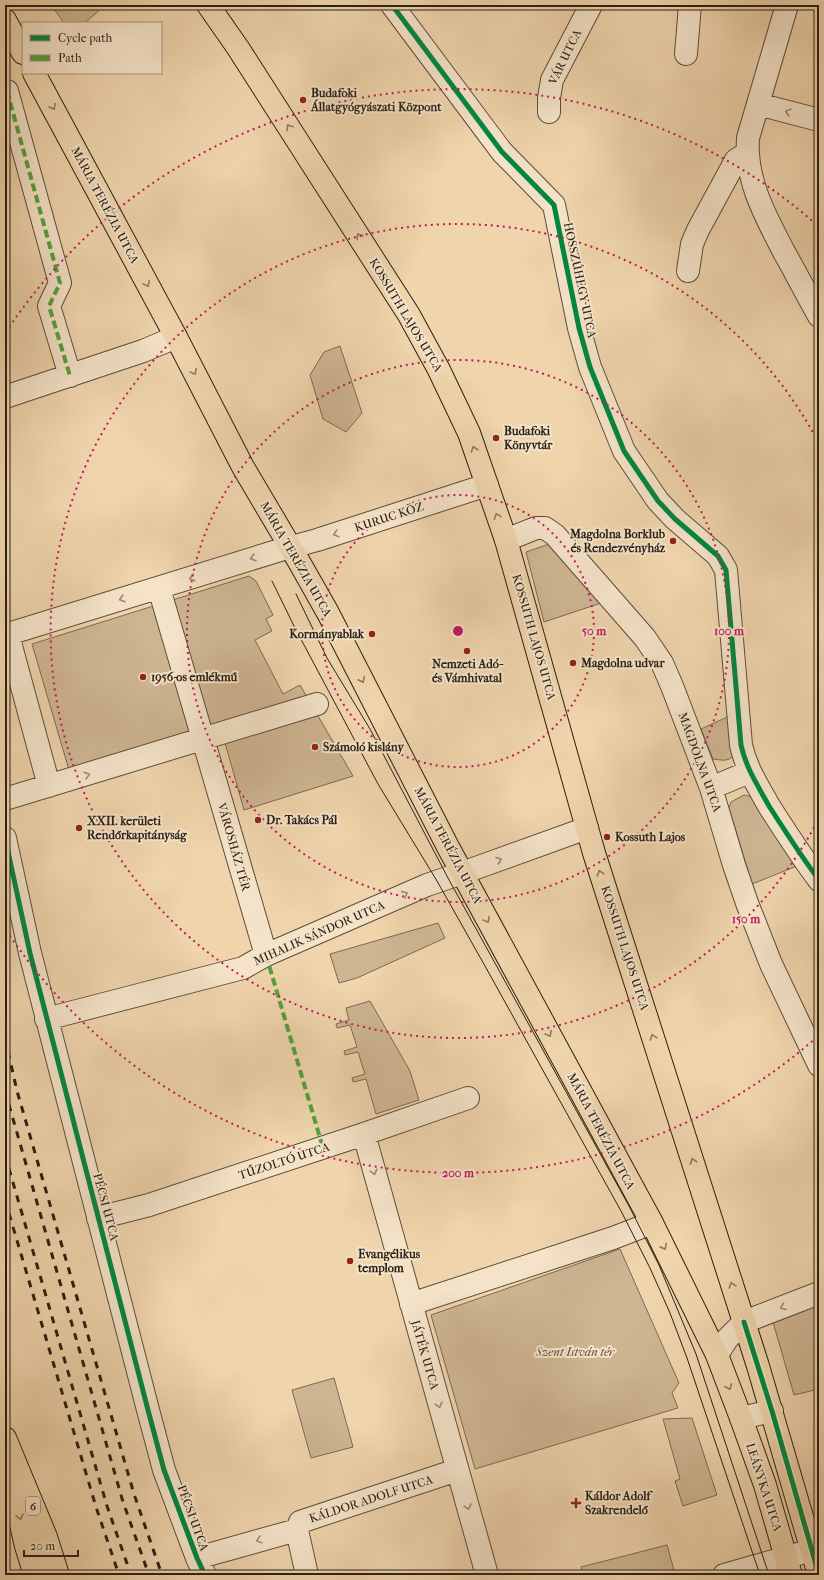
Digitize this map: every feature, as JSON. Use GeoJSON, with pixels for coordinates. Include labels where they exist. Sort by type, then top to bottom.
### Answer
{"type":"FeatureCollection","features":[{"type":"Feature","properties":{"kind":"main road","name":"KOSSUTH LAJOS UTCA"},"geometry":{"type":"LineString","coordinates":[[208,5],[238,48],[409,315],[459,410],[506,540],[587,828],[772,1411]]}},
{"type":"Feature","properties":{"kind":"main road"},"geometry":{"type":"LineString","coordinates":[[5,20],[22,51]]}},
{"type":"Feature","properties":{"kind":"main road","name":"MÁRIA TERÉZIA UTCA"},"geometry":{"type":"LineString","coordinates":[[35,74],[176,337],[243,467],[328,613],[462,873],[652,1223],[717,1355]]}},
{"type":"Feature","properties":{"kind":"main road"},"geometry":{"type":"LineString","coordinates":[[717,1355],[741,1418]]}},
{"type":"Feature","properties":{"kind":"main road"},"geometry":{"type":"LineString","coordinates":[[772,1411],[818,1575]]}},
{"type":"Feature","properties":{"kind":"main road","name":"LEÁNYKA UTCA"},"geometry":{"type":"LineString","coordinates":[[741,1418],[765,1485],[789,1566]]}},
{"type":"Feature","properties":{"kind":"main road","name":"6"},"geometry":{"type":"LineString","coordinates":[[5,1438],[46,1537],[58,1575]]}},
{"type":"Feature","properties":{"kind":"main road","name":"6"},"geometry":{"type":"LineString","coordinates":[[5,1451],[26,1546],[35,1575]]}},
{"type":"Feature","properties":{"kind":"street","name":"HOSSZÚHEGY UTCA"},"geometry":{"type":"LineString","coordinates":[[392,5],[502,152],[554,205],[579,328],[590,367],[624,451],[658,501],[675,519],[718,556],[726,570],[741,746],[749,772]]}},
{"type":"Feature","properties":{"kind":"street","name":"VÁR UTCA"},"geometry":{"type":"LineString","coordinates":[[549,112],[548,98],[552,80],[591,5]]}},
{"type":"Feature","properties":{"kind":"street"},"geometry":{"type":"LineString","coordinates":[[686,54],[690,5]]}},
{"type":"Feature","properties":{"kind":"street"},"geometry":{"type":"LineString","coordinates":[[787,5],[748,138],[747,153],[754,190],[764,214],[819,316]]}},
{"type":"Feature","properties":{"kind":"street"},"geometry":{"type":"LineString","coordinates":[[7,91],[60,283],[49,306],[70,376]]}},
{"type":"Feature","properties":{"kind":"street"},"geometry":{"type":"LineString","coordinates":[[758,104],[819,120]]}},
{"type":"Feature","properties":{"kind":"street"},"geometry":{"type":"LineString","coordinates":[[688,270],[692,244],[698,230],[736,160],[747,153]]}},
{"type":"Feature","properties":{"kind":"street"},"geometry":{"type":"LineString","coordinates":[[5,397],[143,351],[176,337]]}},
{"type":"Feature","properties":{"kind":"street","name":"KURUC KÖZ"},"geometry":{"type":"LineString","coordinates":[[290,548],[487,485]]}},
{"type":"Feature","properties":{"kind":"street","name":"MAGDOLNA UTCA"},"geometry":{"type":"LineString","coordinates":[[506,540],[536,528],[544,528],[555,535],[645,638],[662,663],[711,788],[734,865],[750,910],[772,964],[819,1065]]}},
{"type":"Feature","properties":{"kind":"street"},"geometry":{"type":"LineString","coordinates":[[49,786],[6,635],[290,548]]}},
{"type":"Feature","properties":{"kind":"street","name":"VÁROSHÁZ TÉR"},"geometry":{"type":"LineString","coordinates":[[159,588],[266,955]]}},
{"type":"Feature","properties":{"kind":"street"},"geometry":{"type":"LineString","coordinates":[[5,799],[203,740],[317,704]]}},
{"type":"Feature","properties":{"kind":"street"},"geometry":{"type":"LineString","coordinates":[[711,788],[749,772],[786,834],[819,880]]}},
{"type":"Feature","properties":{"kind":"street","name":"MIHALIK SÁNDOR UTCA"},"geometry":{"type":"LineString","coordinates":[[46,1018],[243,968],[266,955],[427,885],[587,828]]}},
{"type":"Feature","properties":{"kind":"street","name":"PÉCSI UTCA"},"geometry":{"type":"LineString","coordinates":[[5,838],[46,1018],[164,1470],[201,1566]]}},
{"type":"Feature","properties":{"kind":"street","name":"TŰZOLTÓ UTCA"},"geometry":{"type":"LineString","coordinates":[[98,1218],[149,1204],[364,1134],[468,1098]]}},
{"type":"Feature","properties":{"kind":"street","name":"JÁTÉK UTCA"},"geometry":{"type":"LineString","coordinates":[[364,1134],[487,1575]]}},
{"type":"Feature","properties":{"kind":"street"},"geometry":{"type":"LineString","coordinates":[[411,1304],[613,1238],[652,1223]]}},
{"type":"Feature","properties":{"kind":"street"},"geometry":{"type":"LineString","coordinates":[[717,1355],[727,1339],[744,1322],[819,1293]]}},
{"type":"Feature","properties":{"kind":"street"},"geometry":{"type":"LineString","coordinates":[[741,1418],[772,1411]]}},
{"type":"Feature","properties":{"kind":"street","name":"KÁLDOR ADOLF UTCA"},"geometry":{"type":"LineString","coordinates":[[201,1566],[297,1530],[300,1522],[457,1470]]}},
{"type":"Feature","properties":{"kind":"street"},"geometry":{"type":"LineString","coordinates":[[297,1530],[307,1575]]}},
{"type":"Feature","properties":{"kind":"street"},"geometry":{"type":"LineString","coordinates":[[724,1575],[789,1566],[812,1550]]}},
{"type":"Feature","properties":{"kind":"green space"},"geometry":{"type":"Polygon","coordinates":[[[51,5],[105,5],[86,22],[63,22],[51,5]]]}},
{"type":"Feature","properties":{"kind":"green space"},"geometry":{"type":"Polygon","coordinates":[[[340,346],[362,413],[346,432],[323,419],[310,375],[324,352],[340,346]]]}},
{"type":"Feature","properties":{"kind":"green space"},"geometry":{"type":"Polygon","coordinates":[[[549,544],[601,603],[544,622],[526,552],[549,544]]]}},
{"type":"Feature","properties":{"kind":"green space"},"geometry":{"type":"Polygon","coordinates":[[[249,576],[256,581],[273,615],[266,619],[272,631],[255,640],[283,694],[300,685],[353,776],[244,810],[220,725],[69,770],[32,644],[249,576]]]}},
{"type":"Feature","properties":{"kind":"green space"},"geometry":{"type":"Polygon","coordinates":[[[734,714],[733,756],[727,760],[713,759],[701,729],[734,714]]]}},
{"type":"Feature","properties":{"kind":"green space"},"geometry":{"type":"Polygon","coordinates":[[[744,795],[752,797],[797,866],[752,884],[729,808],[731,802],[744,795]]]}},
{"type":"Feature","properties":{"kind":"green space"},"geometry":{"type":"Polygon","coordinates":[[[438,923],[445,938],[357,978],[339,983],[330,954],[438,923]]]}},
{"type":"Feature","properties":{"kind":"green space"},"geometry":{"type":"Polygon","coordinates":[[[370,1001],[410,1071],[419,1100],[376,1114],[366,1079],[353,1082],[352,1078],[365,1074],[358,1052],[345,1055],[344,1051],[357,1047],[350,1025],[337,1028],[336,1024],[349,1020],[346,1008],[370,1001]]]}},
{"type":"Feature","properties":{"kind":"green space","name":"Szent István tér"},"geometry":{"type":"Polygon","coordinates":[[[620,1249],[679,1383],[672,1393],[678,1408],[475,1469],[431,1315],[620,1249]]]}},
{"type":"Feature","properties":{"kind":"green space"},"geometry":{"type":"Polygon","coordinates":[[[819,1304],[819,1389],[794,1395],[773,1322],[819,1304]]]}},
{"type":"Feature","properties":{"kind":"green space"},"geometry":{"type":"Polygon","coordinates":[[[334,1378],[353,1447],[311,1458],[292,1390],[334,1378]]]}},
{"type":"Feature","properties":{"kind":"green space"},"geometry":{"type":"Polygon","coordinates":[[[692,1418],[717,1495],[683,1506],[675,1481],[680,1479],[663,1419],[692,1418]]]}},
{"type":"Feature","properties":{"kind":"green space"},"geometry":{"type":"Polygon","coordinates":[[[667,1545],[674,1570],[656,1575],[583,1575],[581,1567],[667,1545]]]}},
{"type":"Feature","properties":{"kind":"tram line"},"geometry":{"type":"LineString","coordinates":[[272,581],[295,628],[378,784],[437,881],[485,966],[621,1211],[650,1268],[670,1313],[687,1358],[760,1575]]}},
{"type":"Feature","properties":{"kind":"tram line"},"geometry":{"type":"LineString","coordinates":[[296,594],[327,658],[370,729],[448,878],[629,1206],[659,1265],[696,1354],[769,1575]]}},
{"type":"Feature","properties":{"kind":"railway"},"geometry":{"type":"LineString","coordinates":[[5,1038],[17,1091],[134,1494],[162,1575]]}},
{"type":"Feature","properties":{"kind":"railway"},"geometry":{"type":"LineString","coordinates":[[5,1091],[123,1502],[149,1575]]}},
{"type":"Feature","properties":{"kind":"railway"},"geometry":{"type":"LineString","coordinates":[[5,1155],[107,1506],[131,1575]]}},
{"type":"Feature","properties":{"kind":"railway"},"geometry":{"type":"LineString","coordinates":[[5,1200],[96,1507],[119,1575]]}},
{"type":"Feature","properties":{"kind":"marked path"},"geometry":{"type":"LineString","coordinates":[[7,91],[60,283],[49,306],[70,376]]}},
{"type":"Feature","properties":{"kind":"marked path"},"geometry":{"type":"LineString","coordinates":[[266,955],[323,1148]]}},
{"type":"Feature","properties":{"kind":"cycle path"},"geometry":{"type":"LineString","coordinates":[[392,5],[502,152],[554,205],[579,328],[590,367],[624,451],[658,501],[675,519],[718,556],[726,570],[741,745],[743,753],[753,777],[769,806],[799,853],[819,880]]}},
{"type":"Feature","properties":{"kind":"cycle path"},"geometry":{"type":"LineString","coordinates":[[5,838],[30,953],[164,1470],[197,1558],[205,1575]]}},
{"type":"Feature","properties":{"kind":"cycle path"},"geometry":{"type":"LineString","coordinates":[[744,1322],[772,1411],[819,1575]]}},
{"type":"Feature","properties":{"kind":"place","name":"Budafoki Állatgyógyászati Központ"},"geometry":{"type":"Point","coordinates":[303,100]}},
{"type":"Feature","properties":{"kind":"place","name":"Budafoki Könyvtár"},"geometry":{"type":"Point","coordinates":[496,438]}},
{"type":"Feature","properties":{"kind":"place","name":"Magdolna Borklub és Rendezvényház"},"geometry":{"type":"Point","coordinates":[673,541]}},
{"type":"Feature","properties":{"kind":"place","name":"Kormányablak"},"geometry":{"type":"Point","coordinates":[372,634]}},
{"type":"Feature","properties":{"kind":"place","name":"Nemzeti Adó- és Vámhivatal"},"geometry":{"type":"Point","coordinates":[467,651]}},
{"type":"Feature","properties":{"kind":"place","name":"Magdolna udvar"},"geometry":{"type":"Point","coordinates":[573,663]}},
{"type":"Feature","properties":{"kind":"place","name":"1956-os emlékmű"},"geometry":{"type":"Point","coordinates":[143,677]}},
{"type":"Feature","properties":{"kind":"place","name":"Számoló kislány"},"geometry":{"type":"Point","coordinates":[315,747]}},
{"type":"Feature","properties":{"kind":"place","name":"Dr. Takács Pál"},"geometry":{"type":"Point","coordinates":[258,820]}},
{"type":"Feature","properties":{"kind":"place","name":"XXII. kerületi Rendőrkapitányság"},"geometry":{"type":"Point","coordinates":[79,828]}},
{"type":"Feature","properties":{"kind":"place","name":"Kossuth Lajos"},"geometry":{"type":"Point","coordinates":[607,837]}},
{"type":"Feature","properties":{"kind":"place","name":"Evangélikus templom"},"geometry":{"type":"Point","coordinates":[350,1261]}},
{"type":"Feature","properties":{"kind":"place","name":"Káldor Adolf Szakrendelő"},"geometry":{"type":"Point","coordinates":[576,1503]}}]}
